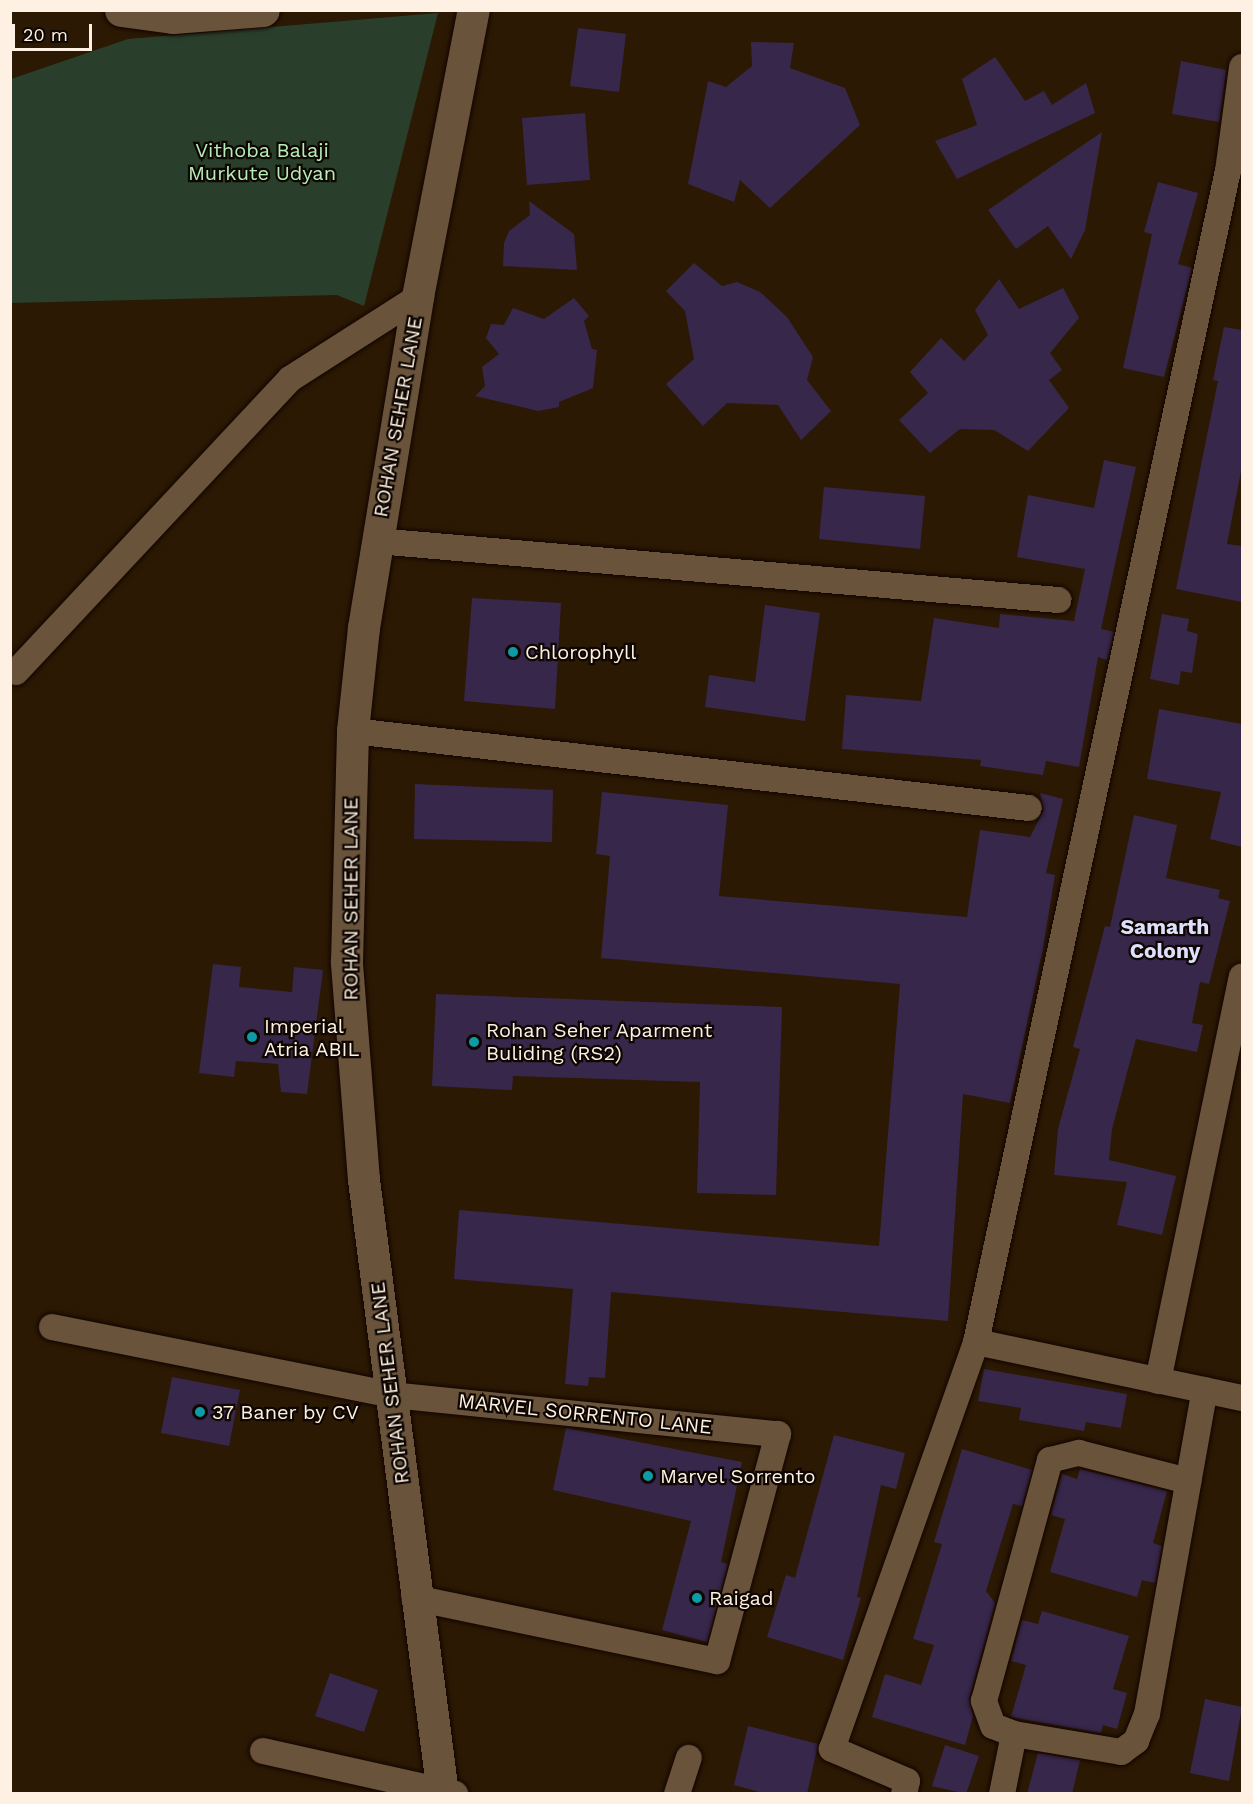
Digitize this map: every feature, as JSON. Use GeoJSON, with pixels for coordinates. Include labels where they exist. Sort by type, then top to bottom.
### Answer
{"type":"FeatureCollection","features":[{"type":"Feature","properties":{"kind":"main road"},"geometry":{"type":"LineString","coordinates":[[121,10],[172,17],[263,10]]}},
{"type":"Feature","properties":{"kind":"street","name":"ROHAN SEHER LANE"},"geometry":{"type":"LineString","coordinates":[[447,1792],[415,1598],[364,1180],[347,970],[353,731],[377,541],[418,297],[474,10]]}},
{"type":"Feature","properties":{"kind":"street"},"geometry":{"type":"LineString","coordinates":[[904,1794],[907,1781],[832,1749],[976,1342],[1228,171],[1242,67]]}},
{"type":"Feature","properties":{"kind":"street"},"geometry":{"type":"LineString","coordinates":[[16,672],[291,379],[418,297]]}},
{"type":"Feature","properties":{"kind":"street"},"geometry":{"type":"LineString","coordinates":[[377,541],[1058,600]]}},
{"type":"Feature","properties":{"kind":"street"},"geometry":{"type":"LineString","coordinates":[[353,731],[1029,808]]}},
{"type":"Feature","properties":{"kind":"street"},"geometry":{"type":"LineString","coordinates":[[1158,1381],[1242,977]]}},
{"type":"Feature","properties":{"kind":"street","name":"MARVEL SORRENTO LANE"},"geometry":{"type":"LineString","coordinates":[[52,1327],[391,1395],[778,1434],[717,1661],[415,1598]]}},
{"type":"Feature","properties":{"kind":"street"},"geometry":{"type":"LineString","coordinates":[[976,1342],[1242,1398]]}},
{"type":"Feature","properties":{"kind":"street"},"geometry":{"type":"LineString","coordinates":[[1188,1481],[1079,1453],[1050,1460],[984,1701],[993,1726],[1014,1734],[1121,1752],[1136,1741],[1147,1714],[1205,1390]]}},
{"type":"Feature","properties":{"kind":"street"},"geometry":{"type":"LineString","coordinates":[[1002,1794],[1014,1734]]}},
{"type":"Feature","properties":{"kind":"street"},"geometry":{"type":"LineString","coordinates":[[263,1751],[447,1792]]}},
{"type":"Feature","properties":{"kind":"street"},"geometry":{"type":"LineString","coordinates":[[677,1794],[689,1758]]}},
{"type":"Feature","properties":{"kind":"green space","name":"Vithoba Balaji Murkute Udyan"},"geometry":{"type":"Polygon","coordinates":[[[438,13],[364,306],[337,295],[11,303],[11,79],[128,39],[438,13]]]}},
{"type":"Feature","properties":{"kind":"building"},"geometry":{"type":"Polygon","coordinates":[[[578,28],[626,34],[619,92],[570,86],[578,28]]]}},
{"type":"Feature","properties":{"kind":"building"},"geometry":{"type":"Polygon","coordinates":[[[751,42],[794,43],[790,68],[845,88],[860,125],[770,208],[740,180],[734,202],[688,184],[708,81],[726,87],[752,66],[751,42]]]}},
{"type":"Feature","properties":{"kind":"building"},"geometry":{"type":"Polygon","coordinates":[[[995,57],[1025,101],[1044,91],[1052,105],[1086,83],[1095,113],[957,179],[935,141],[977,125],[962,79],[995,57]]]}},
{"type":"Feature","properties":{"kind":"building"},"geometry":{"type":"Polygon","coordinates":[[[1181,61],[1226,70],[1219,122],[1172,114],[1181,61]]]}},
{"type":"Feature","properties":{"kind":"building"},"geometry":{"type":"Polygon","coordinates":[[[585,113],[590,180],[527,185],[522,118],[585,113]]]}},
{"type":"Feature","properties":{"kind":"building"},"geometry":{"type":"Polygon","coordinates":[[[1102,132],[1085,230],[1071,259],[1048,226],[1016,249],[988,210],[1102,132]]]}},
{"type":"Feature","properties":{"kind":"building"},"geometry":{"type":"Polygon","coordinates":[[[1158,182],[1198,193],[1178,264],[1192,268],[1164,377],[1123,368],[1152,234],[1144,232],[1158,182]]]}},
{"type":"Feature","properties":{"kind":"building"},"geometry":{"type":"Polygon","coordinates":[[[529,201],[574,234],[577,270],[503,266],[504,243],[509,231],[530,215],[529,201]]]}},
{"type":"Feature","properties":{"kind":"building"},"geometry":{"type":"Polygon","coordinates":[[[694,263],[722,286],[737,282],[760,292],[787,317],[813,357],[807,380],[831,411],[801,440],[778,405],[727,403],[703,426],[666,384],[694,359],[685,311],[666,291],[694,263]]]}},
{"type":"Feature","properties":{"kind":"building"},"geometry":{"type":"Polygon","coordinates":[[[999,279],[1019,309],[1063,288],[1079,318],[1050,353],[1062,370],[1049,380],[1069,408],[1028,451],[994,430],[960,429],[930,453],[899,420],[928,393],[910,372],[941,338],[964,361],[988,335],[975,310],[999,279]]]}},
{"type":"Feature","properties":{"kind":"building"},"geometry":{"type":"Polygon","coordinates":[[[574,298],[589,316],[584,321],[592,349],[597,350],[593,388],[559,402],[559,407],[538,411],[475,396],[485,386],[482,367],[499,354],[486,338],[491,324],[504,325],[513,308],[544,319],[574,298]]]}},
{"type":"Feature","properties":{"kind":"building"},"geometry":{"type":"Polygon","coordinates":[[[1224,327],[1242,330],[1242,466],[1227,544],[1242,546],[1242,602],[1176,589],[1218,381],[1213,380],[1224,327]]]}},
{"type":"Feature","properties":{"kind":"building"},"geometry":{"type":"Polygon","coordinates":[[[1104,460],[1136,467],[1101,629],[1114,632],[1107,660],[1098,657],[1079,767],[1046,761],[1043,775],[980,766],[981,760],[842,749],[846,695],[921,701],[934,618],[999,628],[1000,614],[1074,621],[1085,569],[1017,557],[1028,495],[1094,508],[1104,460]]]}},
{"type":"Feature","properties":{"kind":"building"},"geometry":{"type":"Polygon","coordinates":[[[824,487],[925,496],[920,549],[819,539],[824,487]]]}},
{"type":"Feature","properties":{"kind":"building","name":"Chlorophyll"},"geometry":{"type":"Polygon","coordinates":[[[472,598],[561,603],[555,709],[464,701],[472,598]]]}},
{"type":"Feature","properties":{"kind":"building"},"geometry":{"type":"Polygon","coordinates":[[[765,605],[820,613],[805,721],[705,707],[709,675],[755,682],[765,605]]]}},
{"type":"Feature","properties":{"kind":"building"},"geometry":{"type":"Polygon","coordinates":[[[1162,614],[1189,619],[1187,631],[1198,634],[1192,673],[1181,671],[1179,685],[1150,679],[1162,614]]]}},
{"type":"Feature","properties":{"kind":"building"},"geometry":{"type":"Polygon","coordinates":[[[1159,709],[1242,724],[1242,847],[1210,839],[1221,792],[1147,779],[1159,709]]]}},
{"type":"Feature","properties":{"kind":"building"},"geometry":{"type":"Polygon","coordinates":[[[415,784],[553,790],[552,842],[414,839],[415,784]]]}},
{"type":"Feature","properties":{"kind":"building"},"geometry":{"type":"Polygon","coordinates":[[[602,792],[728,805],[719,896],[967,917],[980,830],[1030,837],[1044,810],[1040,793],[1063,799],[1046,873],[1055,875],[1043,948],[1010,1103],[963,1094],[948,1321],[611,1292],[605,1378],[589,1377],[588,1386],[565,1384],[573,1289],[454,1279],[459,1210],[879,1246],[900,984],[601,958],[610,856],[596,854],[602,792]]]}},
{"type":"Feature","properties":{"kind":"building"},"geometry":{"type":"Polygon","coordinates":[[[1134,815],[1177,825],[1166,878],[1220,890],[1218,898],[1230,901],[1209,984],[1200,982],[1192,1023],[1203,1025],[1197,1052],[1136,1039],[1112,1129],[1109,1160],[1176,1176],[1162,1235],[1117,1225],[1127,1182],[1054,1175],[1058,1129],[1080,1049],[1073,1047],[1105,926],[1110,927],[1134,815]]]}},
{"type":"Feature","properties":{"kind":"building","name":"Imperial Atria ABIL"},"geometry":{"type":"Polygon","coordinates":[[[213,964],[241,967],[239,987],[292,992],[294,967],[323,970],[307,1094],[281,1092],[278,1064],[236,1061],[234,1077],[199,1073],[213,964]]]}},
{"type":"Feature","properties":{"kind":"building"},"geometry":{"type":"Polygon","coordinates":[[[436,994],[782,1007],[776,1195],[697,1193],[700,1082],[513,1076],[512,1090],[432,1086],[436,994]]]}},
{"type":"Feature","properties":{"kind":"building"},"geometry":{"type":"Polygon","coordinates":[[[984,1369],[1127,1394],[1121,1428],[1086,1422],[1084,1431],[1019,1420],[1021,1408],[978,1401],[984,1369]]]}},
{"type":"Feature","properties":{"kind":"building","name":"37 Baner by CV"},"geometry":{"type":"Polygon","coordinates":[[[172,1377],[240,1390],[229,1446],[161,1433],[172,1377]]]}},
{"type":"Feature","properties":{"kind":"building","name":"Marvel Sorrento"},"geometry":{"type":"Polygon","coordinates":[[[566,1428],[742,1462],[721,1562],[728,1564],[707,1642],[662,1630],[691,1521],[553,1490],[566,1428]]]}},
{"type":"Feature","properties":{"kind":"building"},"geometry":{"type":"Polygon","coordinates":[[[834,1435],[905,1453],[896,1489],[881,1485],[857,1597],[861,1598],[843,1660],[767,1637],[786,1575],[795,1578],[834,1435]]]}},
{"type":"Feature","properties":{"kind":"building"},"geometry":{"type":"Polygon","coordinates":[[[962,1449],[1032,1470],[1022,1506],[1013,1504],[986,1591],[995,1603],[969,1699],[973,1716],[965,1745],[872,1717],[885,1674],[921,1685],[934,1645],[913,1639],[942,1544],[934,1542],[962,1449]]]}},
{"type":"Feature","properties":{"kind":"building"},"geometry":{"type":"Polygon","coordinates":[[[1080,1469],[1167,1491],[1153,1543],[1162,1546],[1155,1583],[1142,1580],[1137,1597],[1050,1572],[1065,1519],[1051,1515],[1062,1474],[1077,1479],[1080,1469]]]}},
{"type":"Feature","properties":{"kind":"building"},"geometry":{"type":"Polygon","coordinates":[[[1042,1611],[1129,1636],[1113,1689],[1127,1693],[1117,1729],[1103,1725],[1101,1733],[1011,1717],[1026,1665],[1011,1661],[1022,1620],[1038,1624],[1042,1611]]]}},
{"type":"Feature","properties":{"kind":"building"},"geometry":{"type":"Polygon","coordinates":[[[330,1673],[378,1690],[364,1732],[315,1716],[330,1673]]]}},
{"type":"Feature","properties":{"kind":"building"},"geometry":{"type":"Polygon","coordinates":[[[1205,1699],[1242,1707],[1229,1781],[1190,1773],[1205,1699]]]}},
{"type":"Feature","properties":{"kind":"building"},"geometry":{"type":"Polygon","coordinates":[[[748,1726],[818,1744],[807,1794],[767,1794],[734,1785],[748,1726]]]}},
{"type":"Feature","properties":{"kind":"building"},"geometry":{"type":"Polygon","coordinates":[[[945,1745],[979,1756],[966,1794],[932,1786],[945,1745]]]}},
{"type":"Feature","properties":{"kind":"building"},"geometry":{"type":"Polygon","coordinates":[[[1038,1753],[1080,1760],[1072,1794],[1027,1794],[1038,1753]]]}},
{"type":"Feature","properties":{"kind":"place","name":"Chlorophyll"},"geometry":{"type":"Point","coordinates":[513,652]}},
{"type":"Feature","properties":{"kind":"place","name":"Imperial Atria ABIL"},"geometry":{"type":"Point","coordinates":[252,1037]}},
{"type":"Feature","properties":{"kind":"place","name":"Rohan Seher Aparment Buliding (RS2)"},"geometry":{"type":"Point","coordinates":[474,1042]}},
{"type":"Feature","properties":{"kind":"place","name":"37 Baner by CV"},"geometry":{"type":"Point","coordinates":[200,1412]}},
{"type":"Feature","properties":{"kind":"place","name":"Marvel Sorrento"},"geometry":{"type":"Point","coordinates":[648,1476]}},
{"type":"Feature","properties":{"kind":"place","name":"Raigad"},"geometry":{"type":"Point","coordinates":[697,1598]}},
{"type":"Feature","properties":{"kind":"district","name":"Samarth Colony"},"geometry":{"type":"Point","coordinates":[1165,939]}}]}
